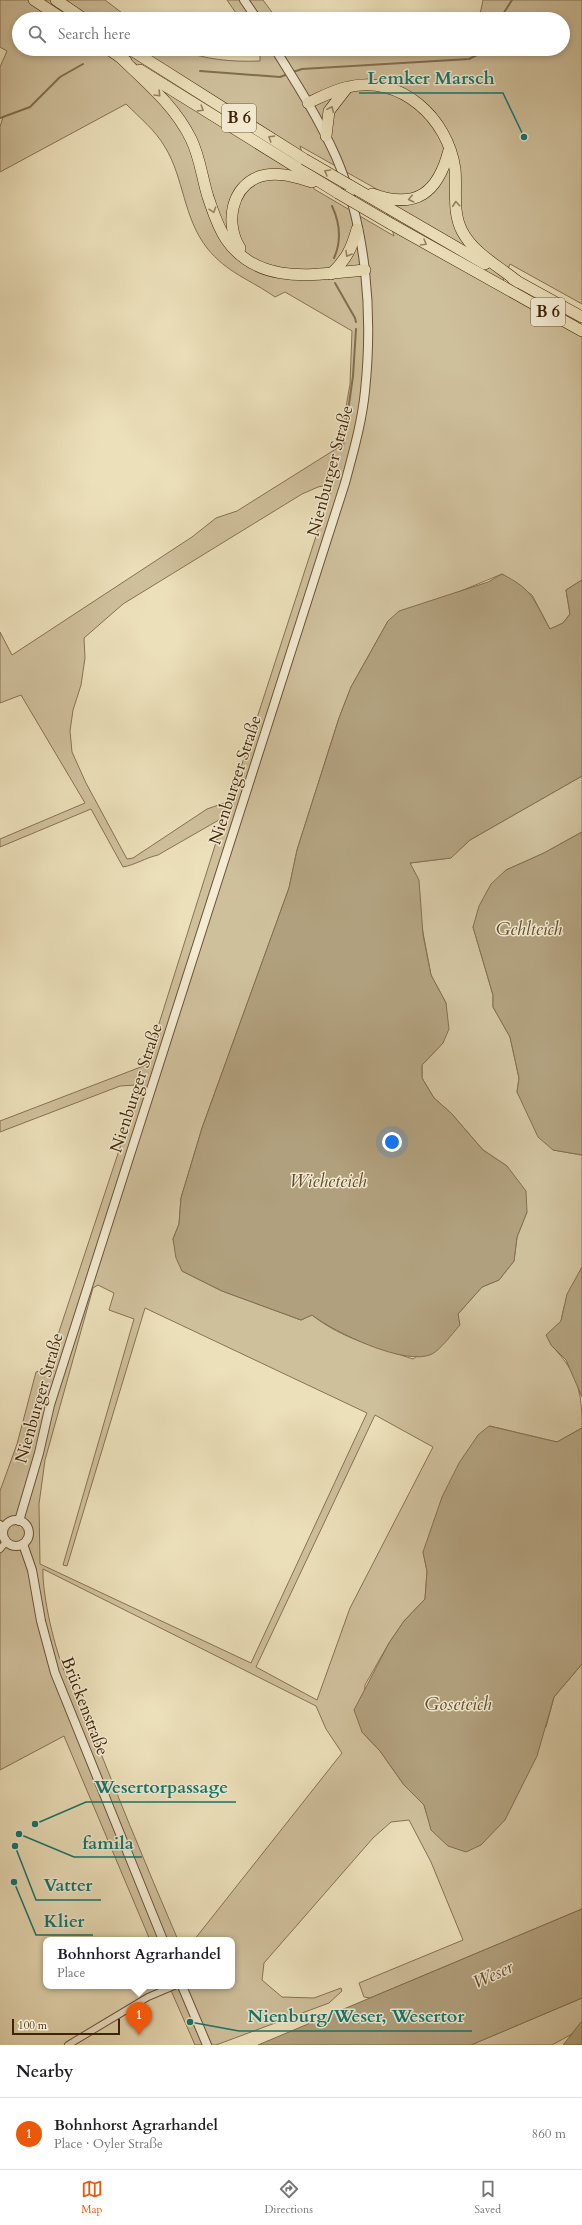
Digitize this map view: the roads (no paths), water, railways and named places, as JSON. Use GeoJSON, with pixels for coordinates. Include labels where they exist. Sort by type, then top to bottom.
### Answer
{"type":"FeatureCollection","features":[{"type":"Feature","properties":{"kind":"highway"},"geometry":{"type":"LineString","coordinates":[[56,0],[74,12]]}},
{"type":"Feature","properties":{"kind":"highway"},"geometry":{"type":"LineString","coordinates":[[37,2],[52,12]]}},
{"type":"Feature","properties":{"kind":"highway","name":"B 6"},"geometry":{"type":"LineString","coordinates":[[141,56],[304,159],[349,185],[383,202],[582,318]]}},
{"type":"Feature","properties":{"kind":"highway"},"geometry":{"type":"LineString","coordinates":[[120,57],[159,95],[184,126],[197,154],[208,195],[218,224],[232,248],[247,259],[265,269],[284,275],[331,274],[365,270]]}},
{"type":"Feature","properties":{"kind":"highway","name":"B 6"},"geometry":{"type":"LineString","coordinates":[[120,57],[311,179],[338,193],[490,281],[582,330]]}},
{"type":"Feature","properties":{"kind":"highway"},"geometry":{"type":"LineString","coordinates":[[308,103],[348,87],[370,84],[394,89],[410,98],[429,112],[442,130],[455,168],[457,217],[462,231],[477,250],[497,268]]}},
{"type":"Feature","properties":{"kind":"highway"},"geometry":{"type":"LineString","coordinates":[[326,136],[329,111],[348,87]]}},
{"type":"Feature","properties":{"kind":"highway"},"geometry":{"type":"LineString","coordinates":[[383,202],[403,200],[425,194],[435,186],[441,176],[449,149]]}},
{"type":"Feature","properties":{"kind":"highway"},"geometry":{"type":"LineString","coordinates":[[247,259],[234,238],[231,226],[231,214],[239,194],[260,176],[271,174],[311,179]]}},
{"type":"Feature","properties":{"kind":"highway"},"geometry":{"type":"LineString","coordinates":[[331,274],[343,262],[351,250],[357,229]]}},
{"type":"Feature","properties":{"kind":"street"},"geometry":{"type":"LineString","coordinates":[[244,0],[252,12]]}},
{"type":"Feature","properties":{"kind":"street","name":"Nienburger Straße"},"geometry":{"type":"LineString","coordinates":[[19,1521],[35,1468],[55,1391],[345,483],[365,393],[369,325],[365,270],[348,192],[326,136],[280,56]]}},
{"type":"Feature","properties":{"kind":"street"},"geometry":{"type":"LineString","coordinates":[[11,1521],[19,1521],[28,1529],[28,1537],[23,1544],[12,1546],[6,1542],[2,1526],[11,1521]]}},
{"type":"Feature","properties":{"kind":"street"},"geometry":{"type":"LineString","coordinates":[[0,1549],[6,1542]]}},
{"type":"Feature","properties":{"kind":"street","name":"Brückenstraße"},"geometry":{"type":"LineString","coordinates":[[23,1544],[32,1570],[41,1621],[55,1673],[162,1937]]}},
{"type":"Feature","properties":{"kind":"street"},"geometry":{"type":"LineString","coordinates":[[68,2045],[148,1997],[167,1989]]}},
{"type":"Feature","properties":{"kind":"street"},"geometry":{"type":"LineString","coordinates":[[183,1989],[207,2045]]}},
{"type":"Feature","properties":{"kind":"water","name":"Wieheteich"},"geometry":{"type":"Polygon","coordinates":[[[502,574],[513,580],[527,591],[536,603],[550,629],[563,623],[570,614],[566,590],[582,580],[582,776],[470,840],[451,858],[410,863],[419,880],[423,935],[431,975],[446,1003],[449,1029],[443,1043],[422,1065],[422,1078],[434,1098],[451,1113],[483,1150],[507,1166],[526,1191],[527,1212],[517,1237],[514,1261],[499,1280],[482,1287],[458,1314],[460,1325],[439,1349],[432,1354],[420,1357],[405,1356],[370,1346],[336,1330],[312,1315],[301,1320],[222,1291],[182,1271],[176,1258],[173,1239],[179,1224],[181,1198],[202,1128],[289,888],[297,850],[339,718],[351,687],[388,621],[399,611],[488,582],[502,574]]]}},
{"type":"Feature","properties":{"kind":"water","name":"Gehlteich"},"geometry":{"type":"Polygon","coordinates":[[[582,832],[582,1155],[553,1150],[538,1137],[517,1092],[519,1078],[510,1037],[493,1007],[493,995],[473,927],[479,906],[491,884],[506,870],[544,853],[582,832]]]}},
{"type":"Feature","properties":{"kind":"water"},"geometry":{"type":"Polygon","coordinates":[[[582,1267],[582,1397],[566,1360],[551,1345],[546,1335],[561,1321],[567,1294],[582,1267]]]}},
{"type":"Feature","properties":{"kind":"water","name":"Goseteich"},"geometry":{"type":"Polygon","coordinates":[[[489,1426],[557,1442],[582,1428],[582,1664],[554,1697],[537,1756],[505,1820],[481,1845],[466,1852],[448,1846],[431,1830],[424,1805],[404,1785],[380,1751],[362,1732],[354,1710],[389,1643],[404,1621],[425,1599],[427,1571],[423,1552],[442,1497],[459,1463],[478,1435],[489,1426]]]}},
{"type":"Feature","properties":{"kind":"water","name":"Weser"},"geometry":{"type":"Polygon","coordinates":[[[582,1909],[582,1998],[471,2045],[258,2045],[582,1909]]]}},
{"type":"Feature","properties":{"kind":"water"},"geometry":{"type":"Polygon","coordinates":[[[582,2021],[582,2045],[563,2045],[582,2021]]]}},
{"type":"Feature","properties":{"kind":"waterway"},"geometry":{"type":"LineString","coordinates":[[504,12],[512,0]]}},
{"type":"Feature","properties":{"kind":"waterway"},"geometry":{"type":"LineString","coordinates":[[293,72],[302,69],[469,59],[475,56]]}},
{"type":"Feature","properties":{"kind":"waterway"},"geometry":{"type":"LineString","coordinates":[[0,118],[30,107],[60,77],[83,64]]}},
{"type":"Feature","properties":{"kind":"waterway"},"geometry":{"type":"LineString","coordinates":[[200,71],[280,77],[288,74]]}},
{"type":"Feature","properties":{"kind":"waterway"},"geometry":{"type":"LineString","coordinates":[[332,206],[337,219],[339,232],[337,251],[334,258]]}},
{"type":"Feature","properties":{"kind":"waterway"},"geometry":{"type":"LineString","coordinates":[[335,283],[356,322]]}},
{"type":"Feature","properties":{"kind":"waterway"},"geometry":{"type":"LineString","coordinates":[[343,446],[353,376],[356,329]]}},
{"type":"Feature","properties":{"kind":"place","name":"Lemker Marsch"},"geometry":{"type":"Point","coordinates":[524,137]}},
{"type":"Feature","properties":{"kind":"place","name":"Wesertorpassage"},"geometry":{"type":"Point","coordinates":[35,1824]}},
{"type":"Feature","properties":{"kind":"place","name":"famila"},"geometry":{"type":"Point","coordinates":[19,1834]}},
{"type":"Feature","properties":{"kind":"place","name":"Vatter"},"geometry":{"type":"Point","coordinates":[15,1846]}},
{"type":"Feature","properties":{"kind":"place","name":"Klier"},"geometry":{"type":"Point","coordinates":[14,1882]}},
{"type":"Feature","properties":{"kind":"place","name":"Nienburg/Weser, Wesertor"},"geometry":{"type":"Point","coordinates":[190,2022]}},
{"type":"Feature","properties":{"kind":"place","name":"Bohnhorst Agrarhandel"},"geometry":{"type":"Point","coordinates":[139,2035]}}]}
